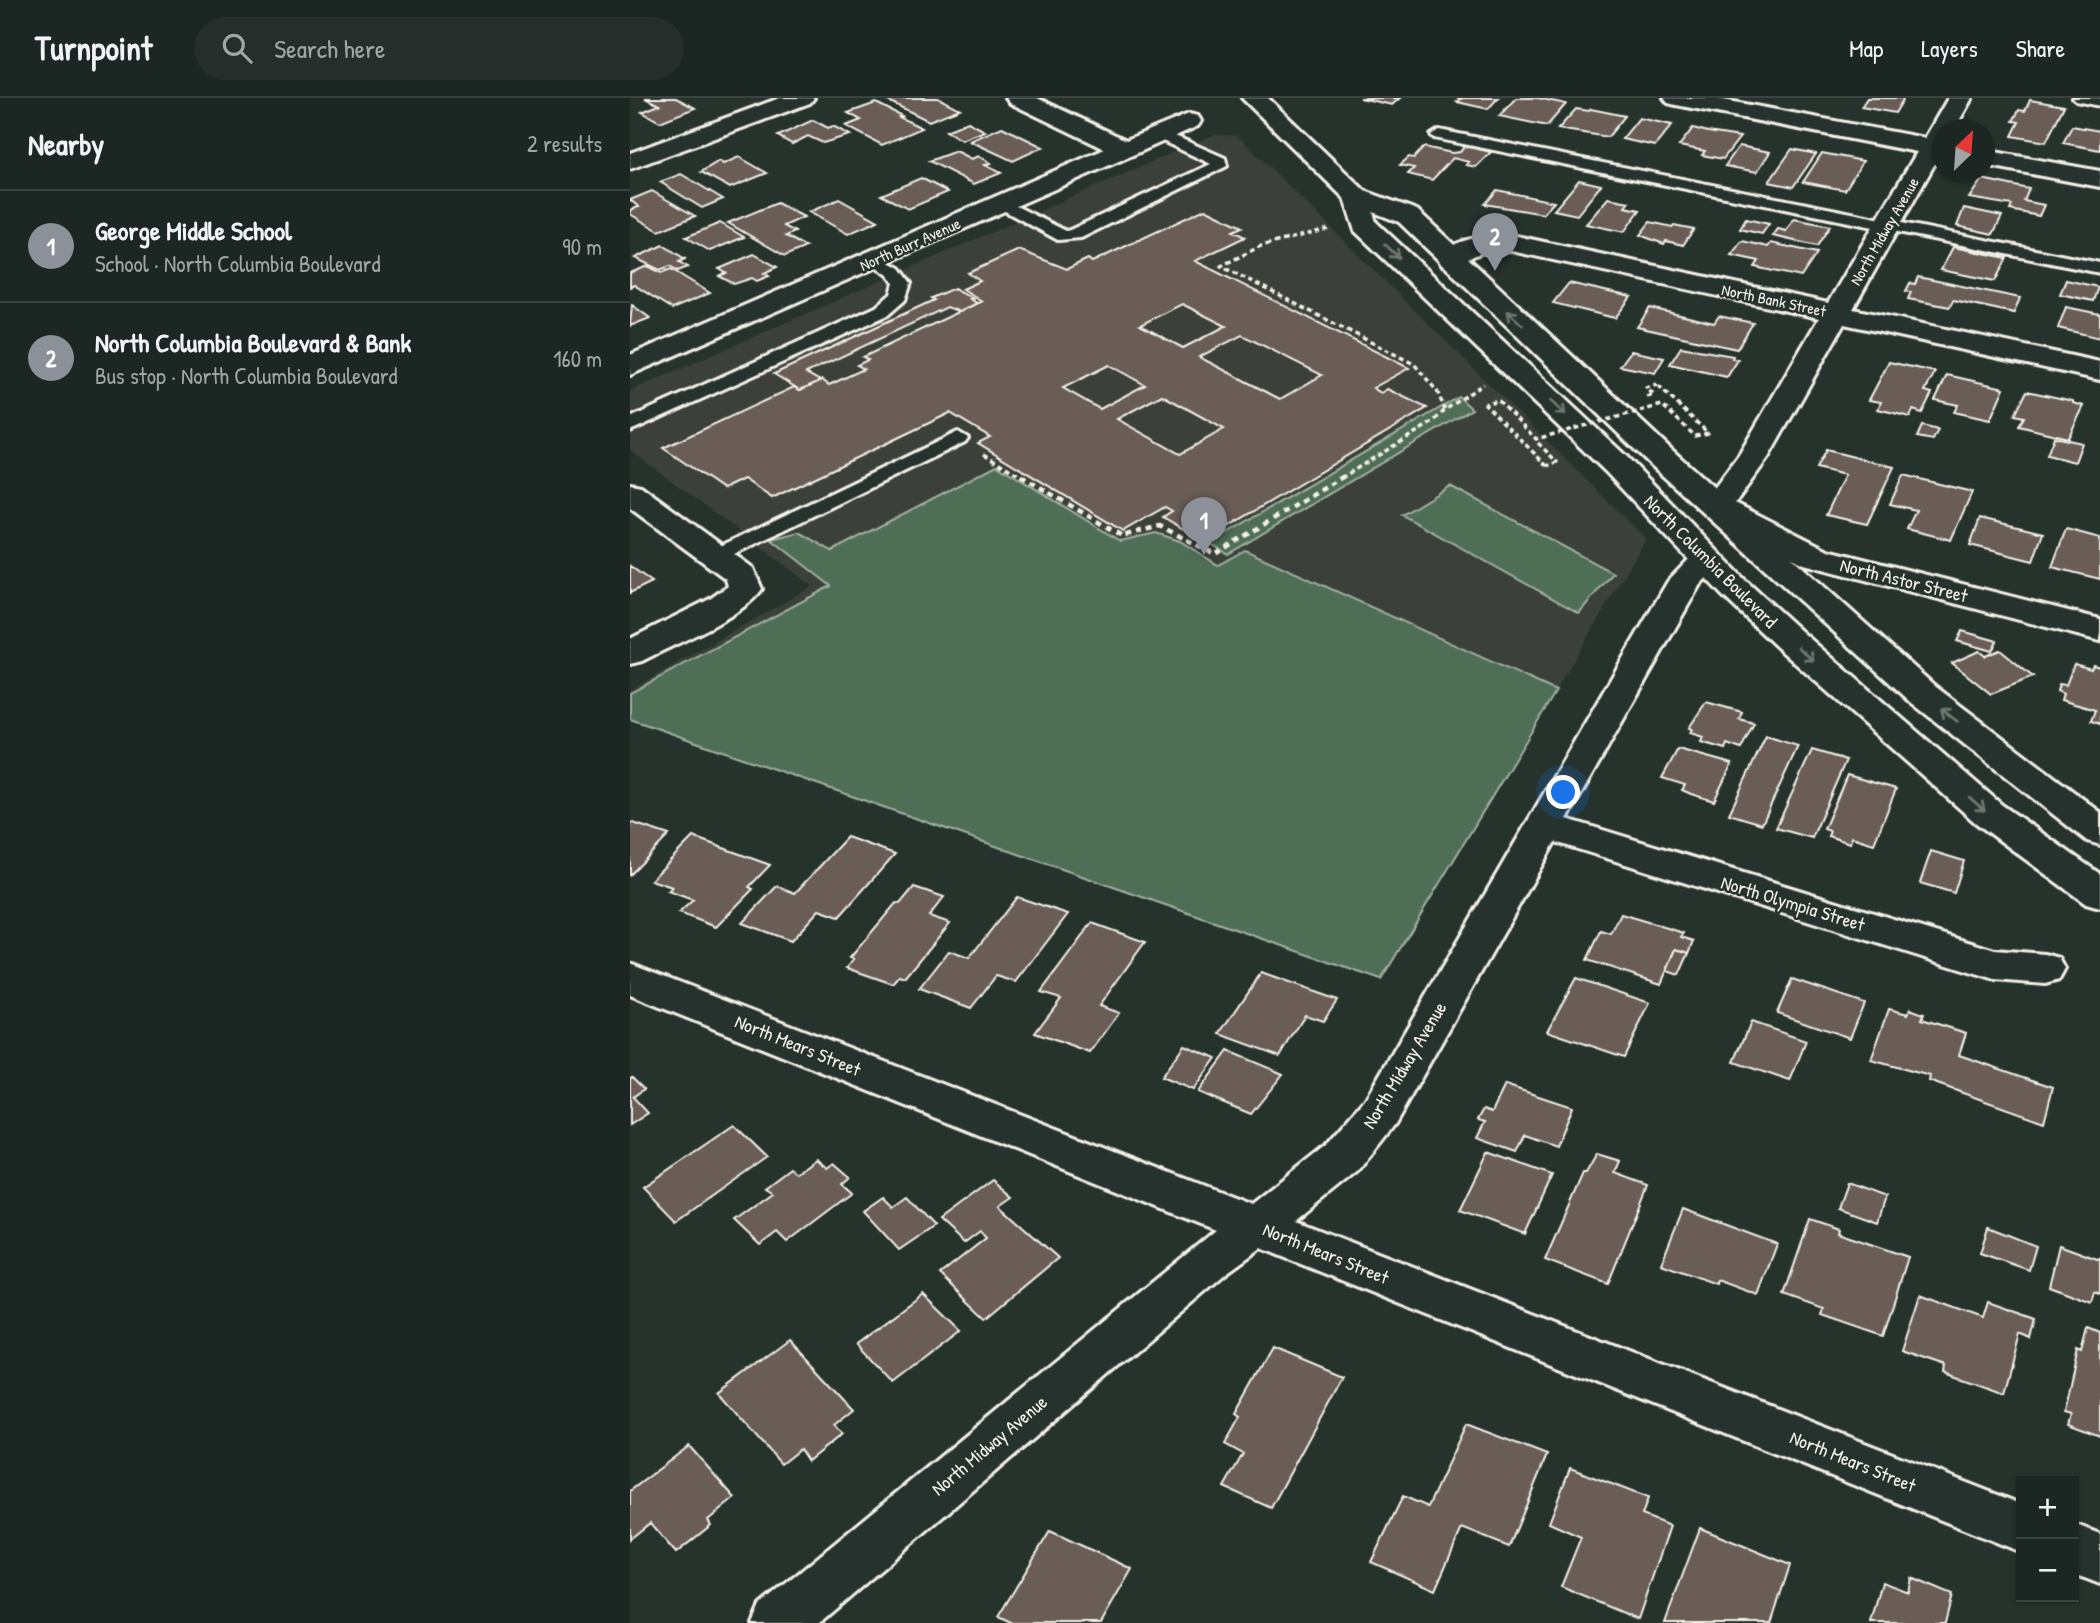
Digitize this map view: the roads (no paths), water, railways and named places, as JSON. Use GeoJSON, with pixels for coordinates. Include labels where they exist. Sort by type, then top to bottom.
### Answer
{"type":"FeatureCollection","features":[{"type":"Feature","properties":{"kind":"street"},"geometry":{"type":"LineString","coordinates":[[630,162],[802,98]]}},
{"type":"Feature","properties":{"kind":"street"},"geometry":{"type":"LineString","coordinates":[[1018,98],[1126,149]]}},
{"type":"Feature","properties":{"kind":"street","name":"North Columbia Boulevard"},"geometry":{"type":"LineString","coordinates":[[1254,98],[1356,196],[1408,216],[1661,457],[1924,695],[2100,832]]}},
{"type":"Feature","properties":{"kind":"street"},"geometry":{"type":"LineString","coordinates":[[1676,98],[1932,147]]}},
{"type":"Feature","properties":{"kind":"street","name":"North Midway Avenue"},"geometry":{"type":"LineString","coordinates":[[1951,119],[1961,98]]}},
{"type":"Feature","properties":{"kind":"street","name":"North Burr Avenue"},"geometry":{"type":"LineString","coordinates":[[630,366],[1189,121]]}},
{"type":"Feature","properties":{"kind":"street","name":"North Midway Avenue"},"geometry":{"type":"LineString","coordinates":[[1717,506],[1753,458],[1888,224],[1932,157]]}},
{"type":"Feature","properties":{"kind":"street"},"geometry":{"type":"LineString","coordinates":[[1995,159],[2100,179]]}},
{"type":"Feature","properties":{"kind":"street","name":"North Columbia Boulevard"},"geometry":{"type":"LineString","coordinates":[[1356,196],[1364,225],[1616,464],[1707,560],[1789,639],[1989,814],[2100,894]]}},
{"type":"Feature","properties":{"kind":"street","name":"North Bank Street"},"geometry":{"type":"LineString","coordinates":[[1451,259],[1472,246],[1507,242],[2100,371]]}},
{"type":"Feature","properties":{"kind":"street"},"geometry":{"type":"LineString","coordinates":[[1616,464],[1637,467],[1684,498],[1702,505],[1717,506]]}},
{"type":"Feature","properties":{"kind":"street"},"geometry":{"type":"LineString","coordinates":[[630,493],[741,575],[745,589],[722,606],[630,653]]}},
{"type":"Feature","properties":{"kind":"street","name":"North Astor Street"},"geometry":{"type":"LineString","coordinates":[[1717,506],[1816,557],[2100,630]]}},
{"type":"Feature","properties":{"kind":"street","name":"North Midway Avenue"},"geometry":{"type":"LineString","coordinates":[[779,1623],[1199,1268],[1306,1189],[1342,1158],[1380,1112],[1685,582],[1707,560]]}},
{"type":"Feature","properties":{"kind":"street","name":"North Olympia Street"},"geometry":{"type":"LineString","coordinates":[[1544,825],[1995,965],[2045,969]]}},
{"type":"Feature","properties":{"kind":"street","name":"North Mears Street"},"geometry":{"type":"LineString","coordinates":[[630,978],[2016,1526]]}},
{"type":"Feature","properties":{"kind":"street"},"geometry":{"type":"LineString","coordinates":[[2079,1551],[2100,1559]]}},
{"type":"Feature","properties":{"kind":"lane"},"geometry":{"type":"LineString","coordinates":[[2081,98],[2100,101]]}},
{"type":"Feature","properties":{"kind":"lane"},"geometry":{"type":"LineString","coordinates":[[999,204],[1064,236],[1087,229],[1219,166],[1219,161],[1159,134]]}},
{"type":"Feature","properties":{"kind":"lane"},"geometry":{"type":"LineString","coordinates":[[1439,135],[2100,268]]}},
{"type":"Feature","properties":{"kind":"lane"},"geometry":{"type":"LineString","coordinates":[[630,425],[888,307],[902,293],[904,284],[901,276],[875,259]]}},
{"type":"Feature","properties":{"kind":"lane"},"geometry":{"type":"LineString","coordinates":[[715,556],[958,438]]}},
{"type":"Feature","properties":{"kind":"place","name":"North Columbia Boulevard & Bank"},"geometry":{"type":"Point","coordinates":[1495,271]}},
{"type":"Feature","properties":{"kind":"place","name":"George Middle School"},"geometry":{"type":"Point","coordinates":[1204,555]}}]}
